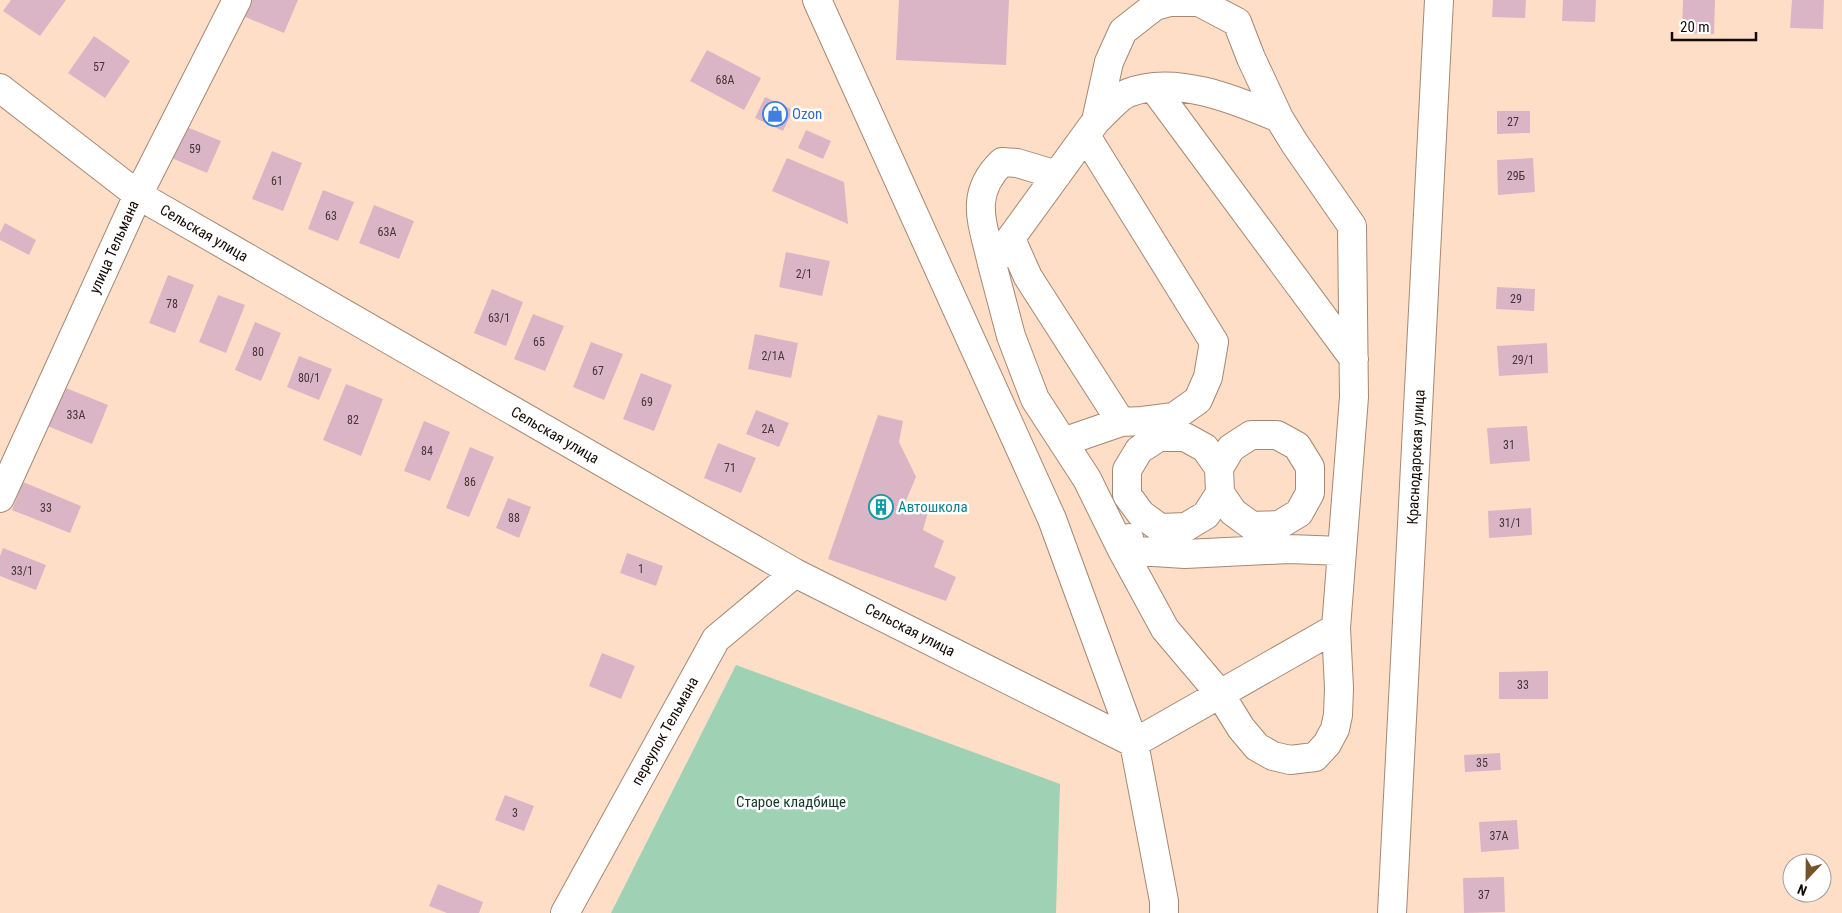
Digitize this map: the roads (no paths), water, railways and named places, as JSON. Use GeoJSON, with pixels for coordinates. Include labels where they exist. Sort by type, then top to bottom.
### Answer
{"type":"FeatureCollection","features":[{"type":"Feature","properties":{"kind":"street","name":"улица Тельмана"},"geometry":{"type":"LineString","coordinates":[[0,498],[138,195],[236,0]]}},
{"type":"Feature","properties":{"kind":"street"},"geometry":{"type":"LineString","coordinates":[[817,0],[1052,519],[1134,743],[1164,901],[1164,913]]}},
{"type":"Feature","properties":{"kind":"street","name":"Краснодарская улица"},"geometry":{"type":"LineString","coordinates":[[1392,913],[1439,0]]}},
{"type":"Feature","properties":{"kind":"street"},"geometry":{"type":"LineString","coordinates":[[1057,175],[1016,163],[1002,162],[991,172],[982,188],[980,206],[992,264],[1011,336],[1035,399],[1087,479],[1122,550],[1165,629],[1220,694],[1241,728],[1257,747],[1273,756],[1290,760],[1315,757],[1328,744],[1335,729],[1338,715],[1339,688],[1336,628],[1354,398],[1352,226],[1279,118],[1236,22],[1199,2],[1170,2],[1154,6],[1123,31],[1108,62],[1091,128],[1214,342],[1208,377],[1198,400],[1174,417],[1120,422],[1063,442]]}},
{"type":"Feature","properties":{"kind":"street"},"geometry":{"type":"LineString","coordinates":[[992,264],[1091,128],[1126,94],[1161,86],[1207,92],[1243,103],[1279,118]]}},
{"type":"Feature","properties":{"kind":"street","name":"Сельская улица"},"geometry":{"type":"LineString","coordinates":[[0,88],[138,195],[795,573],[1134,743]]}},
{"type":"Feature","properties":{"kind":"street"},"geometry":{"type":"LineString","coordinates":[[1153,88],[1354,359]]}},
{"type":"Feature","properties":{"kind":"street"},"geometry":{"type":"LineString","coordinates":[[1011,239],[1028,277],[1120,422]]}},
{"type":"Feature","properties":{"kind":"street"},"geometry":{"type":"LineString","coordinates":[[1087,479],[1134,505],[1160,528],[1186,527],[1206,515],[1219,480],[1205,448],[1185,437],[1159,437],[1139,450],[1127,470],[1134,505],[1122,550]]}},
{"type":"Feature","properties":{"kind":"street"},"geometry":{"type":"LineString","coordinates":[[1122,550],[1185,554],[1289,549],[1342,551]]}},
{"type":"Feature","properties":{"kind":"street","name":"переулок Тельмана"},"geometry":{"type":"LineString","coordinates":[[565,913],[716,639],[795,573]]}},
{"type":"Feature","properties":{"kind":"street"},"geometry":{"type":"LineString","coordinates":[[1134,743],[1336,628]]}},
{"type":"Feature","properties":{"kind":"place","name":"Ozon"},"geometry":{"type":"Point","coordinates":[775,114]}},
{"type":"Feature","properties":{"kind":"place","name":"Автошкола"},"geometry":{"type":"Point","coordinates":[881,507]}},
{"type":"Feature","properties":{"kind":"park label","name":"Старое кладбище"},"geometry":{"type":"Point","coordinates":[791,802]}}]}
